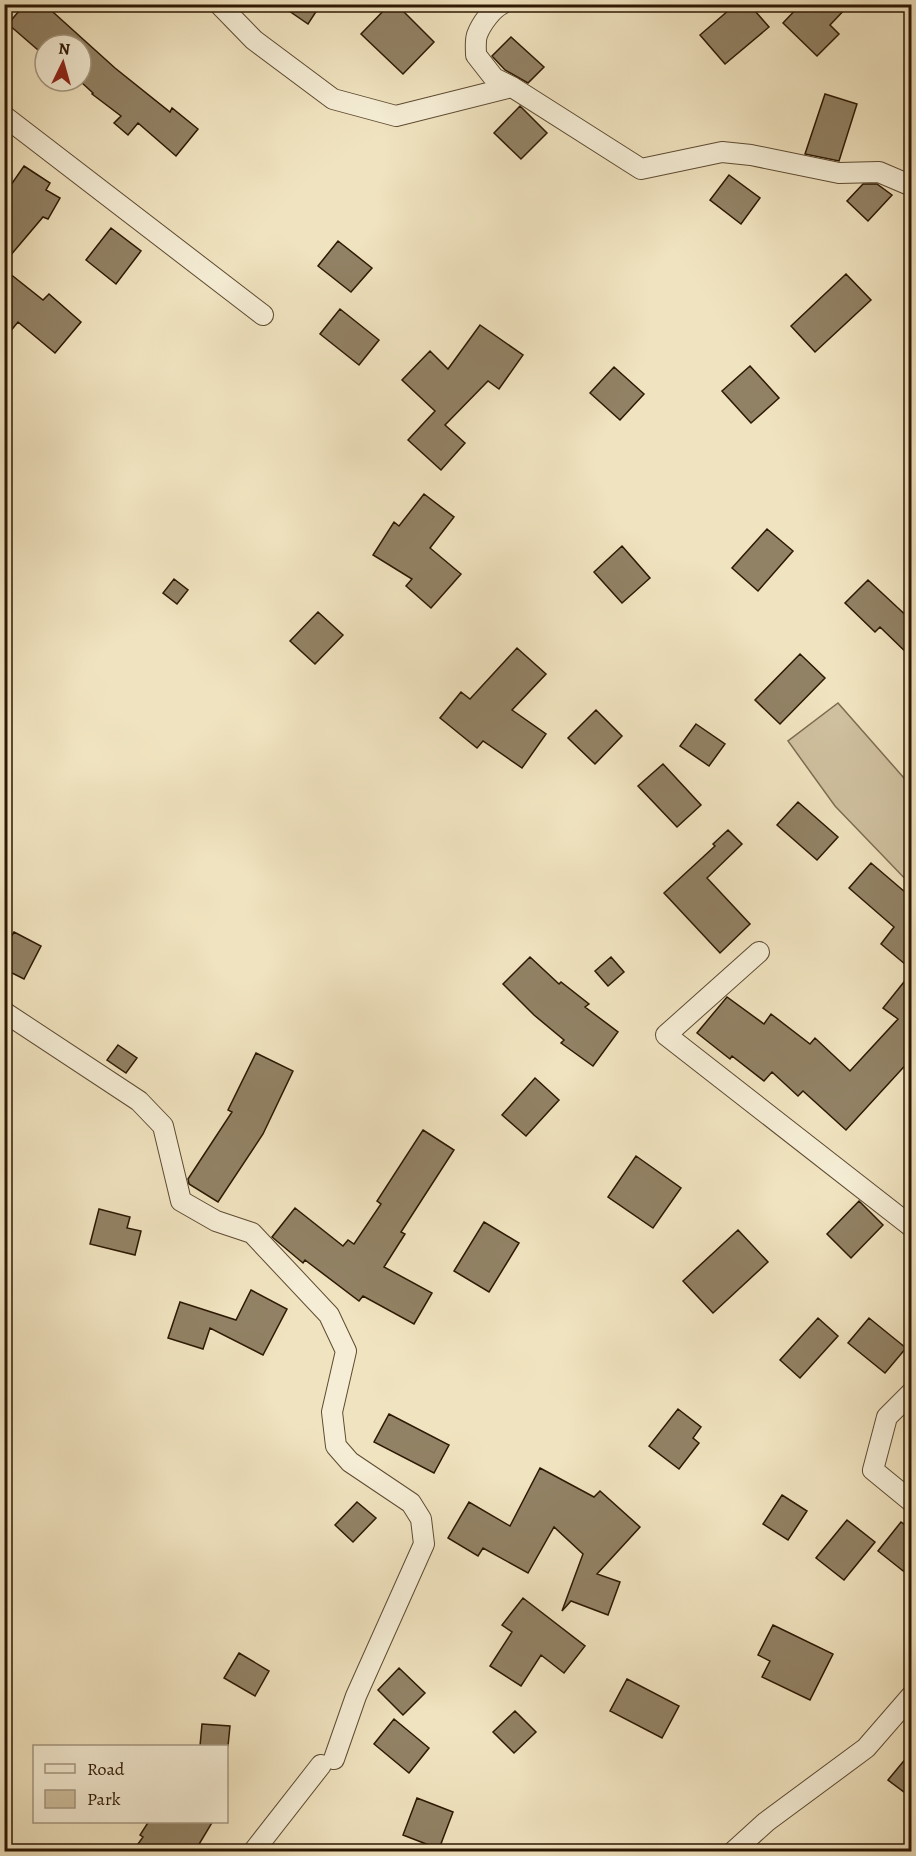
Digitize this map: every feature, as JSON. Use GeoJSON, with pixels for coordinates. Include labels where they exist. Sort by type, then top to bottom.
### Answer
{"type":"FeatureCollection","features":[{"type":"Feature","properties":{"kind":"street"},"geometry":{"type":"LineString","coordinates":[[219,4],[254,40],[333,99],[396,116],[512,87]]}},
{"type":"Feature","properties":{"kind":"street"},"geometry":{"type":"LineString","coordinates":[[502,4],[485,20],[477,36],[476,56],[494,78],[512,87],[641,169],[722,152],[751,155],[839,173],[879,172],[912,186]]}},
{"type":"Feature","properties":{"kind":"street"},"geometry":{"type":"LineString","coordinates":[[4,116],[263,315]]}},
{"type":"Feature","properties":{"kind":"street"},"geometry":{"type":"LineString","coordinates":[[759,952],[666,1035],[912,1227]]}},
{"type":"Feature","properties":{"kind":"street"},"geometry":{"type":"LineString","coordinates":[[4,1012],[139,1101],[163,1126],[181,1201],[216,1221],[252,1233],[329,1315],[346,1351],[332,1412],[336,1446],[350,1462],[411,1503],[421,1519],[424,1544],[327,1762],[253,1851]]}},
{"type":"Feature","properties":{"kind":"street"},"geometry":{"type":"LineString","coordinates":[[912,1392],[887,1417],[873,1470],[912,1502]]}},
{"type":"Feature","properties":{"kind":"street"},"geometry":{"type":"LineString","coordinates":[[732,1851],[766,1822],[866,1748],[912,1695]]}},
{"type":"Feature","properties":{"kind":"green space"},"geometry":{"type":"Polygon","coordinates":[[[838,703],[911,786],[911,885],[835,806],[788,741],[838,703]]]}},
{"type":"Feature","properties":{"kind":"building"},"geometry":{"type":"Polygon","coordinates":[[[25,4],[44,4],[76,33],[33,33],[33,46],[8,24],[25,4]]]}},
{"type":"Feature","properties":{"kind":"building"},"geometry":{"type":"Polygon","coordinates":[[[279,4],[321,4],[308,24],[279,4]]]}},
{"type":"Feature","properties":{"kind":"building"},"geometry":{"type":"Polygon","coordinates":[[[390,4],[396,4],[434,42],[403,74],[361,34],[390,4]]]}},
{"type":"Feature","properties":{"kind":"building"},"geometry":{"type":"Polygon","coordinates":[[[736,4],[749,4],[769,27],[725,64],[700,35],[736,4]]]}},
{"type":"Feature","properties":{"kind":"building"},"geometry":{"type":"Polygon","coordinates":[[[801,4],[850,4],[830,25],[839,34],[817,56],[783,23],[801,4]]]}},
{"type":"Feature","properties":{"kind":"building"},"geometry":{"type":"Polygon","coordinates":[[[511,37],[544,67],[528,83],[505,70],[492,56],[511,37]]]}},
{"type":"Feature","properties":{"kind":"building"},"geometry":{"type":"Polygon","coordinates":[[[93,48],[170,112],[172,108],[198,129],[176,156],[138,123],[128,135],[114,123],[121,116],[92,94],[93,48]]]}},
{"type":"Feature","properties":{"kind":"building"},"geometry":{"type":"Polygon","coordinates":[[[825,94],[857,104],[839,161],[805,154],[825,94]]]}},
{"type":"Feature","properties":{"kind":"building"},"geometry":{"type":"Polygon","coordinates":[[[520,106],[547,133],[521,159],[494,133],[520,106]]]}},
{"type":"Feature","properties":{"kind":"building"},"geometry":{"type":"Polygon","coordinates":[[[24,166],[50,183],[46,190],[60,198],[48,219],[43,217],[4,263],[4,195],[24,166]]]}},
{"type":"Feature","properties":{"kind":"building"},"geometry":{"type":"Polygon","coordinates":[[[729,175],[760,198],[741,224],[710,200],[729,175]]]}},
{"type":"Feature","properties":{"kind":"building"},"geometry":{"type":"Polygon","coordinates":[[[863,184],[877,184],[892,195],[868,221],[847,201],[863,184]]]}},
{"type":"Feature","properties":{"kind":"building"},"geometry":{"type":"Polygon","coordinates":[[[111,228],[141,251],[116,284],[86,260],[111,228]]]}},
{"type":"Feature","properties":{"kind":"building"},"geometry":{"type":"Polygon","coordinates":[[[338,241],[372,268],[351,292],[318,266],[338,241]]]}},
{"type":"Feature","properties":{"kind":"building"},"geometry":{"type":"Polygon","coordinates":[[[4,269],[43,300],[49,294],[81,322],[55,353],[18,322],[4,339],[4,269]]]}},
{"type":"Feature","properties":{"kind":"building"},"geometry":{"type":"Polygon","coordinates":[[[846,274],[871,300],[815,352],[791,326],[846,274]]]}},
{"type":"Feature","properties":{"kind":"building"},"geometry":{"type":"Polygon","coordinates":[[[340,309],[379,340],[359,365],[320,334],[340,309]]]}},
{"type":"Feature","properties":{"kind":"building"},"geometry":{"type":"Polygon","coordinates":[[[480,325],[523,355],[499,389],[488,381],[445,425],[465,443],[441,470],[408,440],[435,411],[402,380],[430,351],[448,369],[480,325]]]}},
{"type":"Feature","properties":{"kind":"building"},"geometry":{"type":"Polygon","coordinates":[[[750,366],[779,398],[751,423],[722,391],[750,366]]]}},
{"type":"Feature","properties":{"kind":"building"},"geometry":{"type":"Polygon","coordinates":[[[614,367],[644,394],[620,420],[590,393],[614,367]]]}},
{"type":"Feature","properties":{"kind":"building"},"geometry":{"type":"Polygon","coordinates":[[[424,494],[454,517],[430,548],[461,574],[431,608],[406,586],[412,579],[373,555],[394,522],[399,526],[424,494]]]}},
{"type":"Feature","properties":{"kind":"building"},"geometry":{"type":"Polygon","coordinates":[[[767,529],[793,551],[758,591],[732,568],[767,529]]]}},
{"type":"Feature","properties":{"kind":"building"},"geometry":{"type":"Polygon","coordinates":[[[622,546],[650,578],[622,603],[594,572],[622,546]]]}},
{"type":"Feature","properties":{"kind":"building"},"geometry":{"type":"Polygon","coordinates":[[[174,579],[188,590],[177,604],[163,593],[174,579]]]}},
{"type":"Feature","properties":{"kind":"building"},"geometry":{"type":"Polygon","coordinates":[[[868,580],[912,621],[912,658],[880,627],[875,632],[845,603],[868,580]]]}},
{"type":"Feature","properties":{"kind":"building"},"geometry":{"type":"Polygon","coordinates":[[[318,612],[343,635],[315,664],[290,641],[318,612]]]}},
{"type":"Feature","properties":{"kind":"building"},"geometry":{"type":"Polygon","coordinates":[[[517,648],[546,674],[512,710],[546,734],[522,768],[483,741],[477,748],[440,718],[461,692],[470,699],[517,648]]]}},
{"type":"Feature","properties":{"kind":"building"},"geometry":{"type":"Polygon","coordinates":[[[800,654],[825,678],[780,724],[755,700],[800,654]]]}},
{"type":"Feature","properties":{"kind":"building"},"geometry":{"type":"Polygon","coordinates":[[[596,710],[622,736],[595,764],[568,738],[596,710]]]}},
{"type":"Feature","properties":{"kind":"building"},"geometry":{"type":"Polygon","coordinates":[[[696,724],[725,744],[709,766],[680,746],[696,724]]]}},
{"type":"Feature","properties":{"kind":"building"},"geometry":{"type":"Polygon","coordinates":[[[663,764],[701,805],[677,827],[638,786],[663,764]]]}},
{"type":"Feature","properties":{"kind":"building"},"geometry":{"type":"Polygon","coordinates":[[[798,802],[838,837],[817,860],[777,825],[798,802]]]}},
{"type":"Feature","properties":{"kind":"building"},"geometry":{"type":"Polygon","coordinates":[[[728,830],[742,844],[707,878],[750,924],[720,953],[664,893],[715,846],[713,844],[728,830]]]}},
{"type":"Feature","properties":{"kind":"building"},"geometry":{"type":"Polygon","coordinates":[[[871,863],[912,898],[912,970],[881,944],[894,927],[849,888],[871,863]]]}},
{"type":"Feature","properties":{"kind":"building"},"geometry":{"type":"Polygon","coordinates":[[[14,932],[41,946],[24,979],[4,969],[4,949],[14,932]]]}},
{"type":"Feature","properties":{"kind":"building"},"geometry":{"type":"Polygon","coordinates":[[[530,957],[559,984],[561,982],[589,1004],[585,1007],[618,1032],[593,1066],[561,1043],[564,1040],[534,1015],[503,984],[530,957]]]}},
{"type":"Feature","properties":{"kind":"building"},"geometry":{"type":"Polygon","coordinates":[[[611,957],[624,972],[608,986],[595,971],[611,957]]]}},
{"type":"Feature","properties":{"kind":"building"},"geometry":{"type":"Polygon","coordinates":[[[912,972],[912,1058],[846,1130],[803,1091],[798,1096],[772,1072],[764,1081],[732,1056],[730,1059],[697,1033],[727,997],[764,1024],[771,1014],[810,1044],[815,1038],[850,1071],[898,1019],[883,1008],[912,972]]]}},
{"type":"Feature","properties":{"kind":"building"},"geometry":{"type":"Polygon","coordinates":[[[118,1045],[137,1058],[126,1073],[107,1060],[118,1045]]]}},
{"type":"Feature","properties":{"kind":"building"},"geometry":{"type":"Polygon","coordinates":[[[256,1053],[293,1071],[263,1134],[218,1202],[189,1184],[188,1179],[232,1112],[228,1110],[256,1053]]]}},
{"type":"Feature","properties":{"kind":"building"},"geometry":{"type":"Polygon","coordinates":[[[535,1078],[559,1100],[526,1136],[502,1115],[535,1078]]]}},
{"type":"Feature","properties":{"kind":"building"},"geometry":{"type":"Polygon","coordinates":[[[423,1130],[454,1150],[401,1232],[405,1234],[384,1267],[432,1293],[414,1324],[363,1296],[359,1301],[305,1260],[303,1263],[272,1237],[295,1208],[343,1246],[348,1240],[354,1244],[381,1204],[377,1201],[423,1130]]]}},
{"type":"Feature","properties":{"kind":"building"},"geometry":{"type":"Polygon","coordinates":[[[636,1156],[681,1188],[653,1228],[608,1197],[636,1156]]]}},
{"type":"Feature","properties":{"kind":"building"},"geometry":{"type":"Polygon","coordinates":[[[859,1201],[883,1225],[851,1258],[827,1234],[859,1201]]]}},
{"type":"Feature","properties":{"kind":"building"},"geometry":{"type":"Polygon","coordinates":[[[99,1209],[130,1217],[127,1228],[141,1231],[135,1255],[90,1244],[99,1209]]]}},
{"type":"Feature","properties":{"kind":"building"},"geometry":{"type":"Polygon","coordinates":[[[484,1222],[519,1243],[489,1292],[454,1271],[484,1222]]]}},
{"type":"Feature","properties":{"kind":"building"},"geometry":{"type":"Polygon","coordinates":[[[738,1230],[768,1262],[713,1313],[683,1281],[738,1230]]]}},
{"type":"Feature","properties":{"kind":"building"},"geometry":{"type":"Polygon","coordinates":[[[251,1290],[287,1309],[263,1355],[210,1328],[203,1349],[168,1338],[180,1302],[236,1320],[251,1290]]]}},
{"type":"Feature","properties":{"kind":"building"},"geometry":{"type":"Polygon","coordinates":[[[818,1318],[838,1336],[800,1378],[780,1360],[818,1318]]]}},
{"type":"Feature","properties":{"kind":"building"},"geometry":{"type":"Polygon","coordinates":[[[869,1318],[906,1348],[885,1373],[848,1343],[869,1318]]]}},
{"type":"Feature","properties":{"kind":"building"},"geometry":{"type":"Polygon","coordinates":[[[678,1409],[701,1427],[693,1438],[699,1443],[679,1469],[649,1446],[678,1409]]]}},
{"type":"Feature","properties":{"kind":"building"},"geometry":{"type":"Polygon","coordinates":[[[389,1414],[449,1445],[434,1473],[374,1442],[389,1414]]]}},
{"type":"Feature","properties":{"kind":"building"},"geometry":{"type":"Polygon","coordinates":[[[540,1468],[594,1497],[600,1491],[640,1527],[597,1574],[620,1582],[608,1615],[571,1601],[562,1611],[583,1554],[554,1527],[528,1573],[483,1548],[478,1556],[448,1538],[469,1502],[510,1526],[540,1468]]]}},
{"type":"Feature","properties":{"kind":"building"},"geometry":{"type":"Polygon","coordinates":[[[782,1495],[807,1511],[788,1540],[763,1524],[782,1495]]]}},
{"type":"Feature","properties":{"kind":"building"},"geometry":{"type":"Polygon","coordinates":[[[357,1502],[376,1518],[353,1542],[335,1525],[357,1502]]]}},
{"type":"Feature","properties":{"kind":"building"},"geometry":{"type":"Polygon","coordinates":[[[847,1520],[875,1542],[844,1580],[816,1558],[847,1520]]]}},
{"type":"Feature","properties":{"kind":"building"},"geometry":{"type":"Polygon","coordinates":[[[901,1522],[912,1530],[912,1578],[878,1551],[901,1522]]]}},
{"type":"Feature","properties":{"kind":"building"},"geometry":{"type":"Polygon","coordinates":[[[523,1598],[585,1646],[564,1673],[541,1655],[521,1686],[490,1666],[512,1632],[502,1625],[523,1598]]]}},
{"type":"Feature","properties":{"kind":"building"},"geometry":{"type":"Polygon","coordinates":[[[773,1625],[833,1654],[810,1700],[762,1677],[770,1661],[758,1655],[773,1625]]]}},
{"type":"Feature","properties":{"kind":"building"},"geometry":{"type":"Polygon","coordinates":[[[239,1653],[269,1671],[255,1696],[224,1678],[239,1653]]]}},
{"type":"Feature","properties":{"kind":"building"},"geometry":{"type":"Polygon","coordinates":[[[399,1668],[425,1693],[403,1715],[378,1690],[399,1668]]]}},
{"type":"Feature","properties":{"kind":"building"},"geometry":{"type":"Polygon","coordinates":[[[627,1679],[679,1706],[662,1738],[610,1711],[627,1679]]]}},
{"type":"Feature","properties":{"kind":"building"},"geometry":{"type":"Polygon","coordinates":[[[515,1711],[536,1732],[514,1753],[493,1732],[515,1711]]]}},
{"type":"Feature","properties":{"kind":"building"},"geometry":{"type":"Polygon","coordinates":[[[394,1719],[429,1748],[409,1773],[374,1744],[394,1719]]]}},
{"type":"Feature","properties":{"kind":"building"},"geometry":{"type":"Polygon","coordinates":[[[202,1724],[230,1726],[228,1746],[200,1745],[202,1724]]]}},
{"type":"Feature","properties":{"kind":"building"},"geometry":{"type":"Polygon","coordinates":[[[912,1751],[912,1798],[888,1780],[912,1751]]]}},
{"type":"Feature","properties":{"kind":"building"},"geometry":{"type":"Polygon","coordinates":[[[417,1798],[453,1812],[439,1849],[403,1835],[417,1798]]]}},
{"type":"Feature","properties":{"kind":"building"},"geometry":{"type":"Polygon","coordinates":[[[148,1823],[212,1823],[195,1851],[133,1851],[143,1837],[140,1835],[148,1823]]]}}]}
